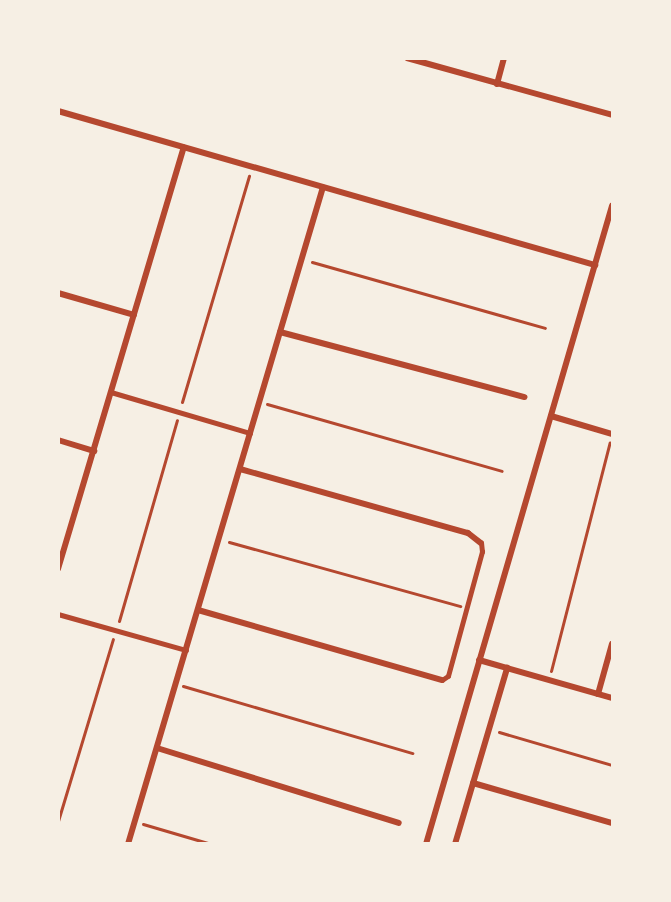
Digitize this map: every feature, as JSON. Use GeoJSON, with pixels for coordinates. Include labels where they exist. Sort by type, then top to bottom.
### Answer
{"type":"FeatureCollection","features":[{"type":"Feature","properties":{"kind":"street"},"geometry":{"type":"LineString","coordinates":[[407,58],[612,115]]}},
{"type":"Feature","properties":{"kind":"street"},"geometry":{"type":"LineString","coordinates":[[497,84],[504,58]]}},
{"type":"Feature","properties":{"kind":"street"},"geometry":{"type":"LineString","coordinates":[[58,111],[595,265]]}},
{"type":"Feature","properties":{"kind":"street"},"geometry":{"type":"LineString","coordinates":[[58,569],[184,147]]}},
{"type":"Feature","properties":{"kind":"street"},"geometry":{"type":"LineString","coordinates":[[129,843],[323,187]]}},
{"type":"Feature","properties":{"kind":"street"},"geometry":{"type":"LineString","coordinates":[[426,843],[612,208]]}},
{"type":"Feature","properties":{"kind":"street"},"geometry":{"type":"LineString","coordinates":[[58,293],[134,315]]}},
{"type":"Feature","properties":{"kind":"street"},"geometry":{"type":"LineString","coordinates":[[280,332],[524,397]]}},
{"type":"Feature","properties":{"kind":"street"},"geometry":{"type":"LineString","coordinates":[[551,416],[612,434]]}},
{"type":"Feature","properties":{"kind":"street"},"geometry":{"type":"LineString","coordinates":[[58,440],[94,451]]}},
{"type":"Feature","properties":{"kind":"street"},"geometry":{"type":"LineString","coordinates":[[240,469],[468,533],[482,543]]}},
{"type":"Feature","properties":{"kind":"street"},"geometry":{"type":"LineString","coordinates":[[198,610],[442,680]]}},
{"type":"Feature","properties":{"kind":"street"},"geometry":{"type":"LineString","coordinates":[[598,694],[612,644]]}},
{"type":"Feature","properties":{"kind":"street"},"geometry":{"type":"LineString","coordinates":[[479,660],[612,698]]}},
{"type":"Feature","properties":{"kind":"street"},"geometry":{"type":"LineString","coordinates":[[455,843],[507,668]]}},
{"type":"Feature","properties":{"kind":"street"},"geometry":{"type":"LineString","coordinates":[[157,748],[399,823]]}},
{"type":"Feature","properties":{"kind":"street"},"geometry":{"type":"LineString","coordinates":[[473,783],[612,823]]}},
{"type":"Feature","properties":{"kind":"lane"},"geometry":{"type":"LineString","coordinates":[[111,392],[250,433]]}},
{"type":"Feature","properties":{"kind":"lane"},"geometry":{"type":"LineString","coordinates":[[442,680],[448,676],[482,552],[482,543]]}},
{"type":"Feature","properties":{"kind":"lane"},"geometry":{"type":"LineString","coordinates":[[58,614],[186,650]]}},
{"type":"Feature","properties":{"kind":"path"},"geometry":{"type":"LineString","coordinates":[[58,821],[252,166]]}},
{"type":"Feature","properties":{"kind":"path"},"geometry":{"type":"LineString","coordinates":[[302,259],[545,328]]}},
{"type":"Feature","properties":{"kind":"path"},"geometry":{"type":"LineString","coordinates":[[259,402],[502,471]]}},
{"type":"Feature","properties":{"kind":"path"},"geometry":{"type":"LineString","coordinates":[[549,680],[612,434]]}},
{"type":"Feature","properties":{"kind":"path"},"geometry":{"type":"LineString","coordinates":[[218,540],[467,608]]}},
{"type":"Feature","properties":{"kind":"path"},"geometry":{"type":"LineString","coordinates":[[176,684],[412,753]]}},
{"type":"Feature","properties":{"kind":"path"},"geometry":{"type":"LineString","coordinates":[[489,729],[612,765]]}},
{"type":"Feature","properties":{"kind":"path"},"geometry":{"type":"LineString","coordinates":[[135,822],[211,843]]}}]}
